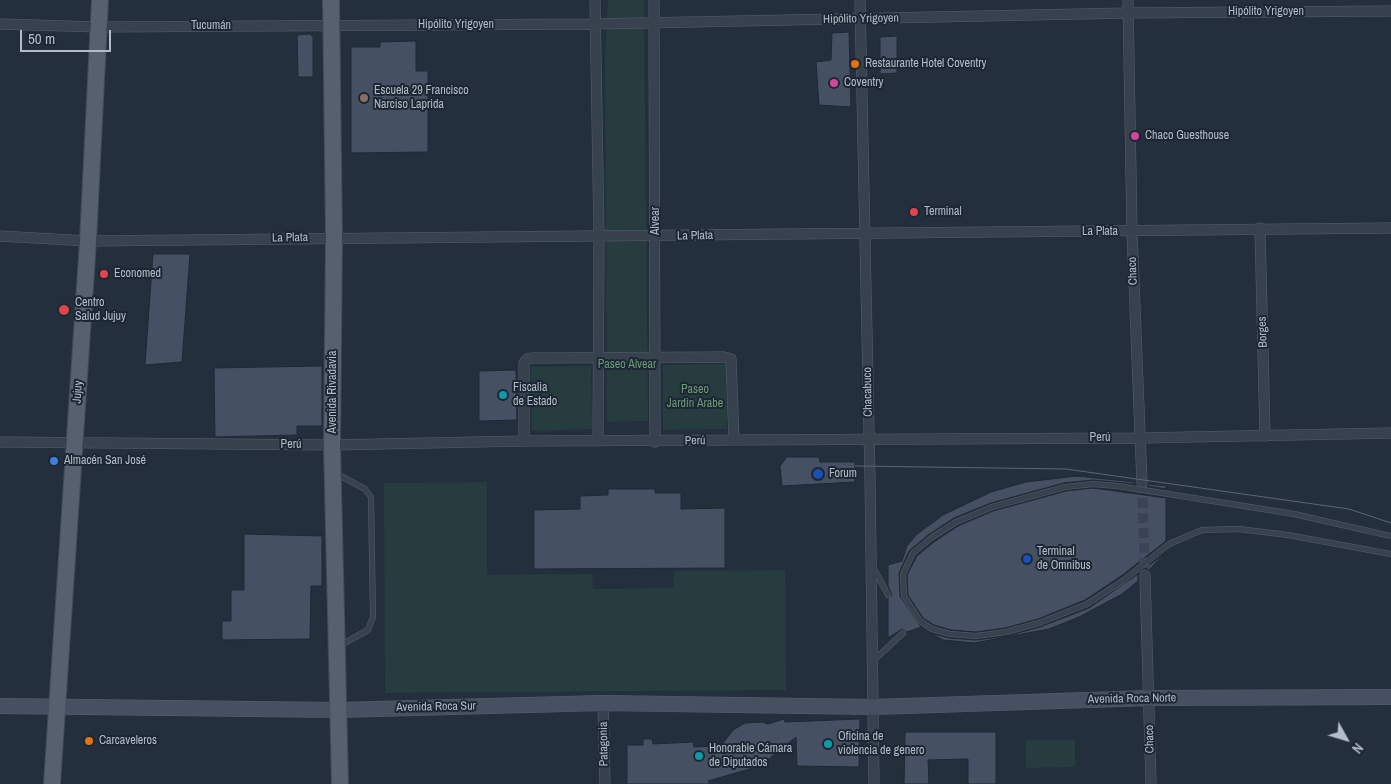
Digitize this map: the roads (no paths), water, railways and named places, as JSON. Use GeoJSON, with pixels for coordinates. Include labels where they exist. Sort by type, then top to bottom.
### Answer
{"type":"FeatureCollection","features":[{"type":"Feature","properties":{"kind":"main road","name":"Jujuy"},"geometry":{"type":"LineString","coordinates":[[52,784],[88,241],[100,0]]}},
{"type":"Feature","properties":{"kind":"main road","name":"Avenida Rivadavia"},"geometry":{"type":"LineString","coordinates":[[331,0],[334,237],[332,445],[340,784]]}},
{"type":"Feature","properties":{"kind":"main road","name":"Avenida Roca Norte"},"geometry":{"type":"LineString","coordinates":[[873,707],[1150,698],[1391,697]]}},
{"type":"Feature","properties":{"kind":"main road","name":"Avenida Roca Sur"},"geometry":{"type":"LineString","coordinates":[[0,706],[338,710],[603,703],[873,707]]}},
{"type":"Feature","properties":{"kind":"street"},"geometry":{"type":"LineString","coordinates":[[595,0],[599,235],[598,441]]}},
{"type":"Feature","properties":{"kind":"street","name":"Alvear"},"geometry":{"type":"LineString","coordinates":[[654,0],[655,442]]}},
{"type":"Feature","properties":{"kind":"street","name":"Chacabuco"},"geometry":{"type":"LineString","coordinates":[[860,0],[874,784]]}},
{"type":"Feature","properties":{"kind":"street","name":"Chaco"},"geometry":{"type":"LineString","coordinates":[[1128,0],[1132,232],[1142,483]]}},
{"type":"Feature","properties":{"kind":"street","name":"Hipólito Yrigoyen"},"geometry":{"type":"LineString","coordinates":[[331,26],[594,24],[655,21],[1391,11]]}},
{"type":"Feature","properties":{"kind":"street","name":"Tucumán"},"geometry":{"type":"LineString","coordinates":[[0,24],[98,27],[331,26]]}},
{"type":"Feature","properties":{"kind":"street","name":"La Plata"},"geometry":{"type":"LineString","coordinates":[[0,236],[88,241],[334,237],[1132,232],[1260,228],[1391,228]]}},
{"type":"Feature","properties":{"kind":"street","name":"Borges"},"geometry":{"type":"LineString","coordinates":[[1260,228],[1265,436]]}},
{"type":"Feature","properties":{"kind":"street"},"geometry":{"type":"LineString","coordinates":[[524,440],[524,363],[527,359],[724,357],[731,359],[734,440]]}},
{"type":"Feature","properties":{"kind":"street","name":"Perú"},"geometry":{"type":"LineString","coordinates":[[0,442],[332,445],[524,440],[655,442],[869,438],[1140,438],[1391,433]]}},
{"type":"Feature","properties":{"kind":"street","name":"Chaco"},"geometry":{"type":"LineString","coordinates":[[1145,575],[1151,784]]}},
{"type":"Feature","properties":{"kind":"street","name":"Patagonia"},"geometry":{"type":"LineString","coordinates":[[603,703],[605,784]]}},
{"type":"Feature","properties":{"kind":"lane"},"geometry":{"type":"LineString","coordinates":[[333,472],[365,489],[371,497],[373,617],[368,630],[336,648]]}},
{"type":"Feature","properties":{"kind":"lane"},"geometry":{"type":"LineString","coordinates":[[1391,536],[1294,514],[1118,486],[1093,484],[1065,487],[992,507],[956,522],[931,538],[913,553],[903,574],[904,596],[920,621],[932,629],[950,634],[976,636],[1006,632],[1038,623],[1086,604],[1124,580],[1169,544],[1202,530],[1239,529],[1278,533],[1391,554]]}},
{"type":"Feature","properties":{"kind":"lane"},"geometry":{"type":"LineString","coordinates":[[871,564],[888,595]]}},
{"type":"Feature","properties":{"kind":"lane"},"geometry":{"type":"LineString","coordinates":[[872,662],[903,633]]}},
{"type":"Feature","properties":{"kind":"tunnel"},"geometry":{"type":"LineString","coordinates":[[1142,483],[1145,575]]}},
{"type":"Feature","properties":{"kind":"tram line"},"geometry":{"type":"LineString","coordinates":[[855,466],[1066,469],[1349,509],[1391,523]]}},
{"type":"Feature","properties":{"kind":"place","name":"Restaurante Hotel Coventry"},"geometry":{"type":"Point","coordinates":[855,64]}},
{"type":"Feature","properties":{"kind":"place","name":"Coventry"},"geometry":{"type":"Point","coordinates":[834,83]}},
{"type":"Feature","properties":{"kind":"place","name":"Escuela 29 Francisco Narciso Laprida"},"geometry":{"type":"Point","coordinates":[364,98]}},
{"type":"Feature","properties":{"kind":"place","name":"Chaco Guesthouse"},"geometry":{"type":"Point","coordinates":[1135,136]}},
{"type":"Feature","properties":{"kind":"place","name":"Terminal"},"geometry":{"type":"Point","coordinates":[914,212]}},
{"type":"Feature","properties":{"kind":"place","name":"Economed"},"geometry":{"type":"Point","coordinates":[104,274]}},
{"type":"Feature","properties":{"kind":"place","name":"Centro Salud Jujuy"},"geometry":{"type":"Point","coordinates":[64,310]}},
{"type":"Feature","properties":{"kind":"place","name":"Fiscalia de Estado"},"geometry":{"type":"Point","coordinates":[503,395]}},
{"type":"Feature","properties":{"kind":"place","name":"Almacén San José"},"geometry":{"type":"Point","coordinates":[54,461]}},
{"type":"Feature","properties":{"kind":"place","name":"Forum"},"geometry":{"type":"Point","coordinates":[818,474]}},
{"type":"Feature","properties":{"kind":"place","name":"Terminal de Omnibus"},"geometry":{"type":"Point","coordinates":[1027,559]}},
{"type":"Feature","properties":{"kind":"place","name":"Carcaveleros"},"geometry":{"type":"Point","coordinates":[89,741]}},
{"type":"Feature","properties":{"kind":"place","name":"Oficina de violencia de genero"},"geometry":{"type":"Point","coordinates":[828,744]}},
{"type":"Feature","properties":{"kind":"place","name":"Honorable Cámara de Diputados"},"geometry":{"type":"Point","coordinates":[699,756]}},
{"type":"Feature","properties":{"kind":"park label","name":"Paseo Alvear"},"geometry":{"type":"Point","coordinates":[627,365]}},
{"type":"Feature","properties":{"kind":"park label","name":"Paseo Jardin Arabe"},"geometry":{"type":"Point","coordinates":[695,397]}}]}
